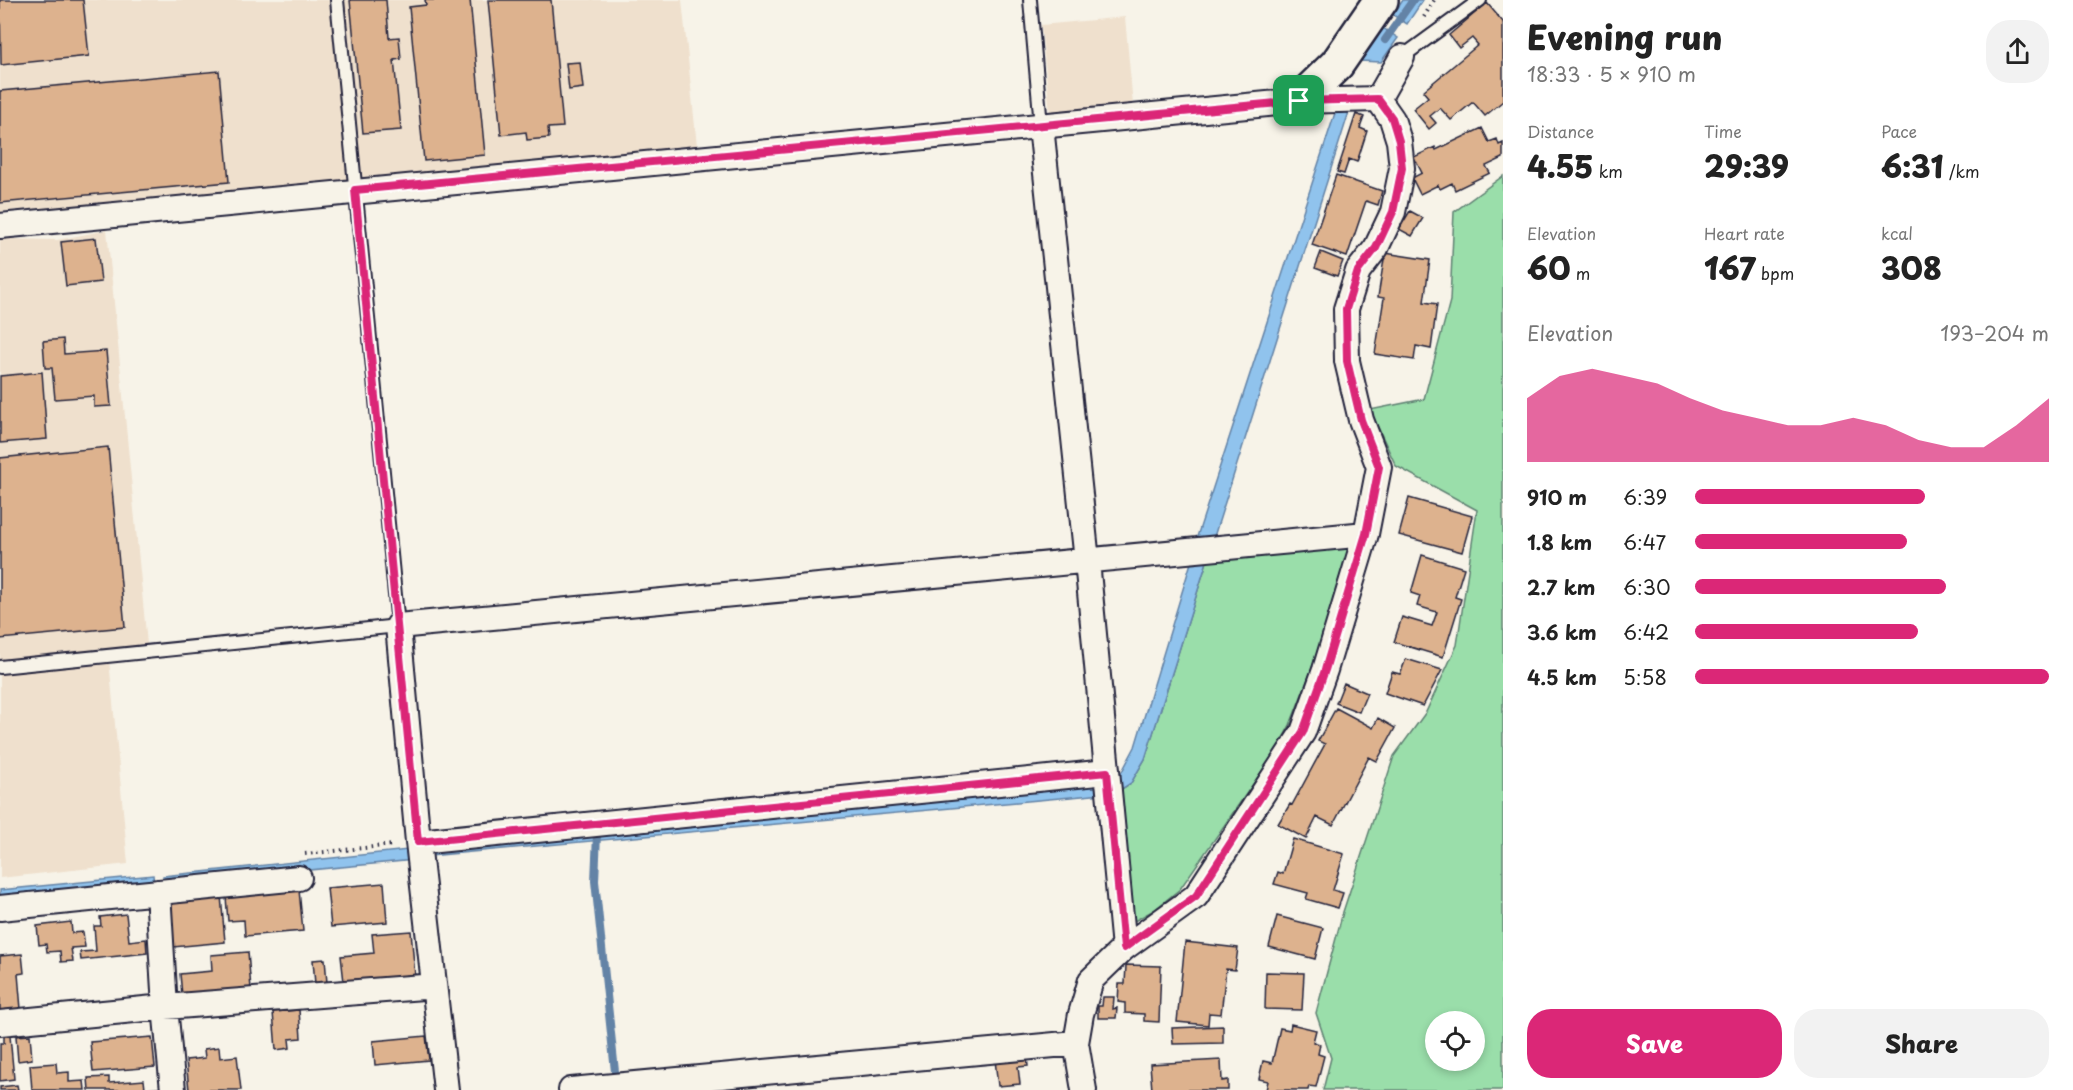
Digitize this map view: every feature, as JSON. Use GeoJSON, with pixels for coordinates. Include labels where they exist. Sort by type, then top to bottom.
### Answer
{"type":"FeatureCollection","features":[{"type":"Feature","properties":{"kind":"street"},"geometry":{"type":"LineString","coordinates":[[1299,101],[1337,64],[1381,0]]}},
{"type":"Feature","properties":{"kind":"street"},"geometry":{"type":"LineString","coordinates":[[1378,99],[1402,57]]}},
{"type":"Feature","properties":{"kind":"street"},"geometry":{"type":"LineString","coordinates":[[0,226],[355,190],[1299,101],[1378,99]]}},
{"type":"Feature","properties":{"kind":"street"},"geometry":{"type":"LineString","coordinates":[[1084,1090],[1076,1043],[1081,1014],[1091,980],[1124,948],[1196,896],[1303,732],[1325,670],[1366,534],[1379,467],[1361,420],[1347,361],[1346,309],[1358,271],[1376,248],[1393,212],[1402,168],[1399,141],[1392,118],[1378,99]]}},
{"type":"Feature","properties":{"kind":"street"},"geometry":{"type":"LineString","coordinates":[[1041,126],[1087,561],[1124,948]]}},
{"type":"Feature","properties":{"kind":"street"},"geometry":{"type":"LineString","coordinates":[[446,1090],[418,842],[398,626],[1366,534]]}},
{"type":"Feature","properties":{"kind":"street"},"geometry":{"type":"LineString","coordinates":[[418,842],[1107,772]]}},
{"type":"Feature","properties":{"kind":"street"},"geometry":{"type":"LineString","coordinates":[[0,908],[299,878]]}},
{"type":"Feature","properties":{"kind":"street"},"geometry":{"type":"LineString","coordinates":[[158,892],[173,1090]]}},
{"type":"Feature","properties":{"kind":"street"},"geometry":{"type":"LineString","coordinates":[[0,1023],[165,1007],[423,987]]}},
{"type":"Feature","properties":{"kind":"street"},"geometry":{"type":"LineString","coordinates":[[571,1090],[1076,1043]]}},
{"type":"Feature","properties":{"kind":"lane"},"geometry":{"type":"LineString","coordinates":[[0,667],[398,626],[337,0]]}},
{"type":"Feature","properties":{"kind":"lane"},"geometry":{"type":"LineString","coordinates":[[1030,0],[1041,126]]}},
{"type":"Feature","properties":{"kind":"lane"},"geometry":{"type":"LineString","coordinates":[[1402,57],[1480,0]]}},
{"type":"Feature","properties":{"kind":"shaded area"},"geometry":{"type":"Polygon","coordinates":[[[0,0],[682,0],[697,146],[342,182],[0,212],[0,0]]]}},
{"type":"Feature","properties":{"kind":"shaded area"},"geometry":{"type":"Polygon","coordinates":[[[1125,17],[1133,105],[1050,113],[1041,25],[1125,17]]]}},
{"type":"Feature","properties":{"kind":"shaded area"},"geometry":{"type":"Polygon","coordinates":[[[107,230],[147,644],[108,649],[128,864],[0,878],[0,239],[57,240],[107,230]]]}},
{"type":"Feature","properties":{"kind":"green space"},"geometry":{"type":"Polygon","coordinates":[[[1503,176],[1503,1090],[1323,1090],[1331,1058],[1316,1013],[1343,912],[1394,756],[1426,712],[1457,645],[1477,510],[1396,466],[1370,410],[1424,399],[1450,301],[1454,212],[1503,176]]]}},
{"type":"Feature","properties":{"kind":"green space"},"geometry":{"type":"Polygon","coordinates":[[[1351,547],[1311,671],[1290,725],[1276,751],[1180,889],[1154,910],[1129,924],[1117,792],[1131,783],[1145,759],[1209,555],[1351,547]]]}},
{"type":"Feature","properties":{"kind":"water"},"geometry":{"type":"Polygon","coordinates":[[[1403,0],[1423,0],[1407,24],[1393,15],[1403,0]]]}},
{"type":"Feature","properties":{"kind":"water"},"geometry":{"type":"Polygon","coordinates":[[[1383,28],[1398,38],[1381,62],[1360,61],[1383,28]]]}},
{"type":"Feature","properties":{"kind":"water"},"geometry":{"type":"Polygon","coordinates":[[[1349,112],[1212,543],[1194,546],[1335,113],[1349,112]]]}},
{"type":"Feature","properties":{"kind":"water"},"geometry":{"type":"Polygon","coordinates":[[[1209,555],[1145,759],[1131,783],[1117,792],[1117,781],[1135,747],[1193,556],[1209,555]]]}},
{"type":"Feature","properties":{"kind":"water"},"geometry":{"type":"Polygon","coordinates":[[[1102,781],[1103,794],[428,856],[434,845],[1102,781]]]}},
{"type":"Feature","properties":{"kind":"water"},"geometry":{"type":"Polygon","coordinates":[[[408,850],[414,860],[163,884],[163,876],[408,850]]]}},
{"type":"Feature","properties":{"kind":"water"},"geometry":{"type":"Polygon","coordinates":[[[153,875],[154,885],[0,900],[0,890],[153,875]]]}},
{"type":"Feature","properties":{"kind":"building"},"geometry":{"type":"Polygon","coordinates":[[[0,0],[83,0],[89,56],[1,65],[0,0]]]}},
{"type":"Feature","properties":{"kind":"building"},"geometry":{"type":"Polygon","coordinates":[[[350,0],[386,0],[389,38],[399,37],[401,59],[394,60],[401,130],[363,133],[350,0]]]}},
{"type":"Feature","properties":{"kind":"building"},"geometry":{"type":"Polygon","coordinates":[[[425,0],[470,0],[485,155],[424,161],[409,7],[426,5],[425,0]]]}},
{"type":"Feature","properties":{"kind":"building"},"geometry":{"type":"Polygon","coordinates":[[[488,0],[551,0],[563,127],[548,128],[549,138],[527,140],[526,132],[501,135],[488,0]]]}},
{"type":"Feature","properties":{"kind":"building"},"geometry":{"type":"Polygon","coordinates":[[[1487,3],[1503,22],[1503,101],[1485,116],[1473,102],[1451,120],[1440,108],[1430,116],[1436,123],[1429,129],[1413,109],[1428,97],[1423,91],[1478,45],[1472,38],[1459,48],[1449,35],[1487,3]]]}},
{"type":"Feature","properties":{"kind":"building"},"geometry":{"type":"Polygon","coordinates":[[[580,62],[583,88],[569,90],[566,63],[580,62]]]}},
{"type":"Feature","properties":{"kind":"building"},"geometry":{"type":"Polygon","coordinates":[[[219,71],[229,182],[0,203],[0,91],[219,71]]]}},
{"type":"Feature","properties":{"kind":"building"},"geometry":{"type":"Polygon","coordinates":[[[1356,114],[1364,117],[1360,128],[1367,131],[1357,162],[1349,159],[1344,174],[1337,172],[1356,114]]]}},
{"type":"Feature","properties":{"kind":"building"},"geometry":{"type":"Polygon","coordinates":[[[1482,128],[1489,142],[1497,139],[1499,145],[1503,143],[1503,158],[1486,166],[1490,173],[1455,190],[1452,183],[1440,189],[1438,185],[1420,194],[1412,178],[1422,173],[1414,157],[1435,147],[1436,150],[1482,128]]]}},
{"type":"Feature","properties":{"kind":"building"},"geometry":{"type":"Polygon","coordinates":[[[1336,175],[1382,191],[1378,205],[1366,201],[1347,257],[1312,245],[1336,175]]]}},
{"type":"Feature","properties":{"kind":"building"},"geometry":{"type":"Polygon","coordinates":[[[1410,211],[1423,218],[1412,236],[1399,229],[1410,211]]]}},
{"type":"Feature","properties":{"kind":"building"},"geometry":{"type":"Polygon","coordinates":[[[96,238],[101,282],[66,286],[61,242],[96,238]]]}},
{"type":"Feature","properties":{"kind":"building"},"geometry":{"type":"Polygon","coordinates":[[[1321,252],[1343,261],[1337,276],[1315,268],[1321,252]]]}},
{"type":"Feature","properties":{"kind":"building"},"geometry":{"type":"Polygon","coordinates":[[[1385,253],[1430,260],[1424,302],[1437,304],[1431,349],[1416,346],[1414,360],[1375,354],[1384,298],[1378,297],[1385,253]]]}},
{"type":"Feature","properties":{"kind":"building"},"geometry":{"type":"Polygon","coordinates":[[[63,339],[64,354],[106,351],[111,406],[94,407],[94,396],[55,399],[52,368],[45,368],[43,341],[63,339]]]}},
{"type":"Feature","properties":{"kind":"building"},"geometry":{"type":"Polygon","coordinates":[[[42,372],[47,439],[0,443],[0,376],[42,372]]]}},
{"type":"Feature","properties":{"kind":"building"},"geometry":{"type":"Polygon","coordinates":[[[108,447],[125,627],[0,639],[0,458],[108,447]]]}},
{"type":"Feature","properties":{"kind":"building"},"geometry":{"type":"Polygon","coordinates":[[[1409,498],[1472,516],[1462,552],[1399,535],[1409,498]]]}},
{"type":"Feature","properties":{"kind":"building"},"geometry":{"type":"Polygon","coordinates":[[[1422,555],[1464,568],[1455,597],[1461,599],[1443,657],[1394,642],[1402,617],[1432,626],[1437,612],[1417,606],[1420,596],[1411,593],[1422,555]]]}},
{"type":"Feature","properties":{"kind":"building"},"geometry":{"type":"Polygon","coordinates":[[[1406,659],[1442,670],[1423,706],[1385,693],[1392,672],[1400,674],[1406,659]]]}},
{"type":"Feature","properties":{"kind":"building"},"geometry":{"type":"Polygon","coordinates":[[[1344,683],[1367,693],[1359,712],[1336,703],[1344,683]]]}},
{"type":"Feature","properties":{"kind":"building"},"geometry":{"type":"Polygon","coordinates":[[[1336,708],[1373,728],[1378,718],[1395,728],[1377,761],[1369,757],[1333,825],[1317,817],[1306,839],[1278,824],[1290,804],[1292,805],[1325,744],[1318,741],[1336,708]]]}},
{"type":"Feature","properties":{"kind":"building"},"geometry":{"type":"Polygon","coordinates":[[[1293,839],[1344,854],[1333,890],[1343,893],[1338,908],[1306,899],[1308,893],[1274,884],[1278,872],[1283,874],[1293,839]]]}},
{"type":"Feature","properties":{"kind":"building"},"geometry":{"type":"Polygon","coordinates":[[[384,883],[387,922],[331,927],[327,888],[384,883]]]}},
{"type":"Feature","properties":{"kind":"building"},"geometry":{"type":"Polygon","coordinates":[[[299,890],[303,931],[245,936],[244,920],[228,921],[226,897],[299,890]]]}},
{"type":"Feature","properties":{"kind":"building"},"geometry":{"type":"Polygon","coordinates":[[[221,896],[225,942],[173,947],[169,901],[221,896]]]}},
{"type":"Feature","properties":{"kind":"building"},"geometry":{"type":"Polygon","coordinates":[[[126,914],[129,941],[146,939],[147,953],[81,960],[80,952],[96,951],[94,926],[101,926],[100,917],[126,914]]]}},
{"type":"Feature","properties":{"kind":"building"},"geometry":{"type":"Polygon","coordinates":[[[1277,916],[1323,928],[1315,959],[1269,947],[1277,916]]]}},
{"type":"Feature","properties":{"kind":"building"},"geometry":{"type":"Polygon","coordinates":[[[71,922],[72,933],[83,932],[85,947],[71,948],[73,961],[61,962],[60,951],[47,952],[46,944],[39,945],[37,926],[71,922]]]}},
{"type":"Feature","properties":{"kind":"building"},"geometry":{"type":"Polygon","coordinates":[[[411,931],[415,976],[344,982],[341,956],[374,953],[372,934],[411,931]]]}},
{"type":"Feature","properties":{"kind":"building"},"geometry":{"type":"Polygon","coordinates":[[[1185,942],[1238,948],[1235,970],[1226,969],[1221,1014],[1209,1013],[1208,1025],[1177,1022],[1185,942]]]}},
{"type":"Feature","properties":{"kind":"building"},"geometry":{"type":"Polygon","coordinates":[[[248,952],[251,989],[182,995],[180,974],[212,971],[211,955],[248,952]]]}},
{"type":"Feature","properties":{"kind":"building"},"geometry":{"type":"Polygon","coordinates":[[[22,954],[24,973],[18,974],[21,1009],[0,1011],[0,956],[22,954]]]}},
{"type":"Feature","properties":{"kind":"building"},"geometry":{"type":"Polygon","coordinates":[[[325,959],[327,983],[315,984],[313,960],[325,959]]]}},
{"type":"Feature","properties":{"kind":"building"},"geometry":{"type":"Polygon","coordinates":[[[1126,965],[1161,966],[1159,1022],[1144,1021],[1144,1014],[1125,1013],[1125,1003],[1118,1002],[1119,984],[1125,984],[1126,965]]]}},
{"type":"Feature","properties":{"kind":"building"},"geometry":{"type":"Polygon","coordinates":[[[1266,972],[1304,973],[1302,1010],[1265,1009],[1266,972]]]}},
{"type":"Feature","properties":{"kind":"building"},"geometry":{"type":"Polygon","coordinates":[[[1103,997],[1114,997],[1113,1009],[1117,1008],[1116,1018],[1098,1018],[1098,1006],[1102,1006],[1103,997]]]}},
{"type":"Feature","properties":{"kind":"building"},"geometry":{"type":"Polygon","coordinates":[[[299,1010],[301,1038],[289,1039],[290,1048],[276,1050],[273,1012],[299,1010]]]}},
{"type":"Feature","properties":{"kind":"building"},"geometry":{"type":"Polygon","coordinates":[[[1291,1024],[1316,1030],[1313,1042],[1320,1044],[1318,1054],[1324,1056],[1316,1087],[1309,1086],[1308,1090],[1266,1090],[1268,1081],[1259,1079],[1263,1061],[1272,1063],[1280,1028],[1290,1030],[1291,1024]]]}},
{"type":"Feature","properties":{"kind":"building"},"geometry":{"type":"Polygon","coordinates":[[[1223,1026],[1223,1043],[1173,1044],[1172,1028],[1223,1026]]]}},
{"type":"Feature","properties":{"kind":"building"},"geometry":{"type":"Polygon","coordinates":[[[30,1035],[32,1059],[18,1061],[16,1036],[30,1035]]]}},
{"type":"Feature","properties":{"kind":"building"},"geometry":{"type":"Polygon","coordinates":[[[4,1036],[10,1036],[14,1079],[0,1081],[0,1043],[4,1043],[4,1036]]]}},
{"type":"Feature","properties":{"kind":"building"},"geometry":{"type":"Polygon","coordinates":[[[426,1036],[429,1060],[375,1065],[373,1041],[426,1036]]]}},
{"type":"Feature","properties":{"kind":"building"},"geometry":{"type":"Polygon","coordinates":[[[152,1037],[155,1067],[93,1072],[90,1042],[152,1037]]]}},
{"type":"Feature","properties":{"kind":"building"},"geometry":{"type":"Polygon","coordinates":[[[219,1047],[220,1058],[237,1056],[241,1090],[189,1090],[186,1060],[205,1058],[204,1049],[219,1047]]]}},
{"type":"Feature","properties":{"kind":"building"},"geometry":{"type":"Polygon","coordinates":[[[1027,1057],[1028,1066],[1018,1067],[1020,1084],[998,1086],[995,1060],[1027,1057]]]}},
{"type":"Feature","properties":{"kind":"building"},"geometry":{"type":"Polygon","coordinates":[[[1221,1060],[1222,1081],[1228,1080],[1228,1090],[1152,1090],[1150,1064],[1221,1060]]]}},
{"type":"Feature","properties":{"kind":"building"},"geometry":{"type":"Polygon","coordinates":[[[56,1063],[57,1073],[69,1072],[69,1082],[84,1081],[85,1090],[32,1090],[30,1065],[56,1063]]]}},
{"type":"Feature","properties":{"kind":"building"},"geometry":{"type":"Polygon","coordinates":[[[109,1077],[109,1083],[144,1080],[145,1089],[159,1088],[159,1090],[89,1090],[88,1078],[109,1077]]]}},
{"type":"Feature","properties":{"kind":"building"},"geometry":{"type":"Polygon","coordinates":[[[17,1085],[18,1090],[0,1090],[0,1087],[17,1085]]]}},
{"type":"Feature","properties":{"kind":"waterway"},"geometry":{"type":"LineString","coordinates":[[1385,40],[1413,0]]}},
{"type":"Feature","properties":{"kind":"waterway"},"geometry":{"type":"LineString","coordinates":[[597,834],[595,881],[616,1081]]}},
{"type":"Feature","properties":{"kind":"route"},"geometry":{"type":"LineString","coordinates":[[1378,99],[1392,118],[1399,141],[1402,168],[1393,212],[1376,248],[1358,271],[1346,309],[1347,361],[1361,420],[1379,467],[1366,534],[1325,670],[1303,732],[1196,896],[1124,948],[1107,772],[418,842],[355,190],[1299,101],[1378,99]]}}]}
